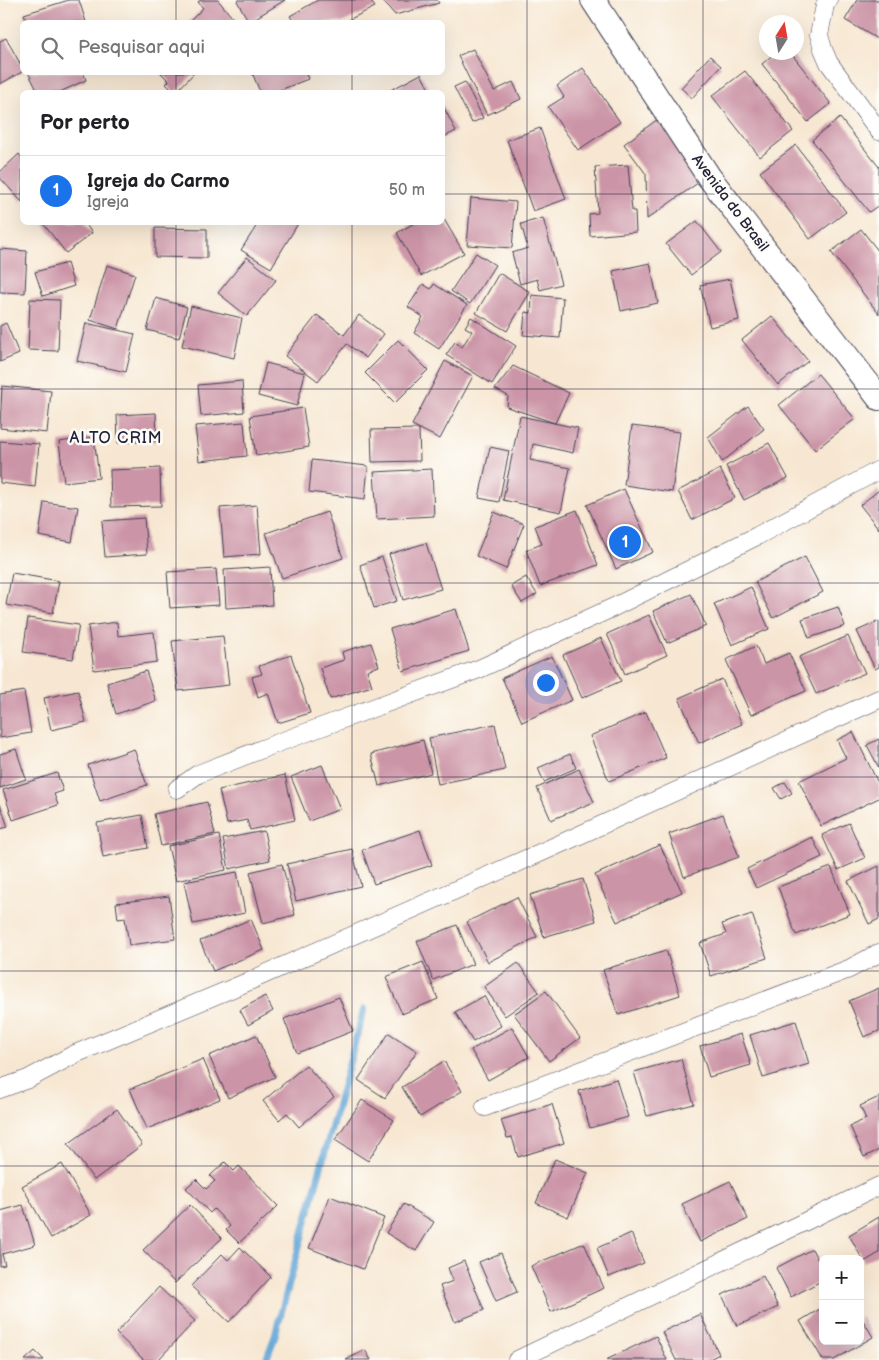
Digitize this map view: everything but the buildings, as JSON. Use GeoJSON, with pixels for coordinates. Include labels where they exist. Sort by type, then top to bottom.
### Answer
{"type":"FeatureCollection","features":[{"type":"Feature","properties":{"kind":"street","name":"Avenida do Brasil"},"geometry":{"type":"LineString","coordinates":[[593,0],[709,177],[879,398]]}},
{"type":"Feature","properties":{"kind":"street"},"geometry":{"type":"LineString","coordinates":[[828,0],[825,5],[820,35],[823,49],[829,63],[879,132]]}},
{"type":"Feature","properties":{"kind":"street"},"geometry":{"type":"LineString","coordinates":[[177,789],[198,774],[488,665],[612,608],[757,536],[879,470]]}},
{"type":"Feature","properties":{"kind":"street"},"geometry":{"type":"LineString","coordinates":[[0,1090],[28,1079],[75,1054],[244,983],[542,852],[879,699]]}},
{"type":"Feature","properties":{"kind":"street"},"geometry":{"type":"LineString","coordinates":[[485,1107],[848,969],[879,953]]}},
{"type":"Feature","properties":{"kind":"street"},"geometry":{"type":"LineString","coordinates":[[517,1360],[879,1186]]}},
{"type":"Feature","properties":{"kind":"waterway"},"geometry":{"type":"LineString","coordinates":[[266,1360],[274,1339],[364,1009]]}},
{"type":"Feature","properties":{"kind":"place","name":"Igreja do Carmo"},"geometry":{"type":"Point","coordinates":[625,542]}},
{"type":"Feature","properties":{"kind":"district","name":"ALTO CRIM"},"geometry":{"type":"Point","coordinates":[116,438]}}]}
